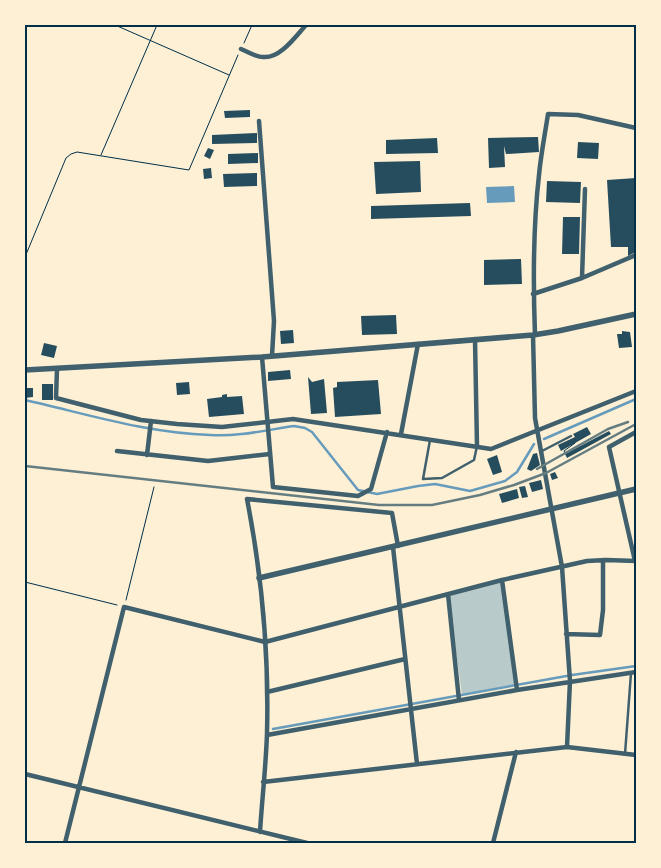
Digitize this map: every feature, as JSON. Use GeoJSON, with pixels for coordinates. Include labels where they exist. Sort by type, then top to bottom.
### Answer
{"type":"FeatureCollection","features":[{"type":"Feature","properties":{"kind":"street"},"geometry":{"type":"LineString","coordinates":[[241,49],[253,55],[270,57],[281,51],[306,25]]}},
{"type":"Feature","properties":{"kind":"street"},"geometry":{"type":"LineString","coordinates":[[567,747],[570,682],[562,567],[535,418],[533,294],[539,175],[548,114],[578,115],[636,128]]}},
{"type":"Feature","properties":{"kind":"street"},"geometry":{"type":"LineString","coordinates":[[259,121],[274,321],[272,356]]}},
{"type":"Feature","properties":{"kind":"street"},"geometry":{"type":"LineString","coordinates":[[582,278],[585,189]]}},
{"type":"Feature","properties":{"kind":"street"},"geometry":{"type":"LineString","coordinates":[[533,294],[582,278],[636,255]]}},
{"type":"Feature","properties":{"kind":"street"},"geometry":{"type":"LineString","coordinates":[[25,370],[272,356],[534,335],[636,314]]}},
{"type":"Feature","properties":{"kind":"street"},"geometry":{"type":"LineString","coordinates":[[475,339],[477,446]]}},
{"type":"Feature","properties":{"kind":"street"},"geometry":{"type":"LineString","coordinates":[[401,434],[418,344]]}},
{"type":"Feature","properties":{"kind":"street"},"geometry":{"type":"LineString","coordinates":[[262,356],[273,487],[358,496],[371,488],[386,432]]}},
{"type":"Feature","properties":{"kind":"street"},"geometry":{"type":"LineString","coordinates":[[57,369],[56,398],[151,421],[222,427],[293,418],[491,449],[636,391]]}},
{"type":"Feature","properties":{"kind":"street"},"geometry":{"type":"LineString","coordinates":[[146,454],[151,421]]}},
{"type":"Feature","properties":{"kind":"street"},"geometry":{"type":"LineString","coordinates":[[65,843],[124,607],[264,642],[502,580],[587,561],[636,561],[609,447],[636,432]]}},
{"type":"Feature","properties":{"kind":"street"},"geometry":{"type":"LineString","coordinates":[[117,451],[208,461],[270,454]]}},
{"type":"Feature","properties":{"kind":"street"},"geometry":{"type":"LineString","coordinates":[[259,578],[636,489]]}},
{"type":"Feature","properties":{"kind":"street"},"geometry":{"type":"LineString","coordinates":[[260,832],[267,735],[267,692],[259,578],[247,499],[392,513],[399,606],[417,764]]}},
{"type":"Feature","properties":{"kind":"street"},"geometry":{"type":"LineString","coordinates":[[628,528],[636,527]]}},
{"type":"Feature","properties":{"kind":"street"},"geometry":{"type":"LineString","coordinates":[[566,634],[600,635],[603,610],[603,560]]}},
{"type":"Feature","properties":{"kind":"street"},"geometry":{"type":"LineString","coordinates":[[502,580],[516,690]]}},
{"type":"Feature","properties":{"kind":"street"},"geometry":{"type":"LineString","coordinates":[[448,594],[460,700]]}},
{"type":"Feature","properties":{"kind":"street"},"geometry":{"type":"LineString","coordinates":[[267,692],[405,659]]}},
{"type":"Feature","properties":{"kind":"street"},"geometry":{"type":"LineString","coordinates":[[267,735],[516,690],[634,671]]}},
{"type":"Feature","properties":{"kind":"street"},"geometry":{"type":"LineString","coordinates":[[263,782],[567,747],[636,755]]}},
{"type":"Feature","properties":{"kind":"street"},"geometry":{"type":"LineString","coordinates":[[494,843],[516,752]]}},
{"type":"Feature","properties":{"kind":"street"},"geometry":{"type":"LineString","coordinates":[[25,774],[307,843]]}},
{"type":"Feature","properties":{"kind":"lane"},"geometry":{"type":"LineString","coordinates":[[542,451],[571,436]]}},
{"type":"Feature","properties":{"kind":"lane"},"geometry":{"type":"LineString","coordinates":[[430,439],[423,479],[442,478],[474,460],[477,446]]}},
{"type":"Feature","properties":{"kind":"lane"},"geometry":{"type":"LineString","coordinates":[[626,754],[634,671]]}},
{"type":"Feature","properties":{"kind":"path"},"geometry":{"type":"LineString","coordinates":[[114,25],[230,75]]}},
{"type":"Feature","properties":{"kind":"path"},"geometry":{"type":"LineString","coordinates":[[100,156],[157,25]]}},
{"type":"Feature","properties":{"kind":"path"},"geometry":{"type":"LineString","coordinates":[[25,257],[66,158],[71,154],[78,152],[189,170],[252,25]]}},
{"type":"Feature","properties":{"kind":"path"},"geometry":{"type":"LineString","coordinates":[[566,454],[564,450],[575,443]]}},
{"type":"Feature","properties":{"kind":"path"},"geometry":{"type":"LineString","coordinates":[[25,582],[124,607],[154,487]]}},
{"type":"Feature","properties":{"kind":"shaded area"},"geometry":{"type":"Polygon","coordinates":[[[501,580],[516,684],[462,695],[448,594],[501,580]]]}},
{"type":"Feature","properties":{"kind":"water"},"geometry":{"type":"Polygon","coordinates":[[[514,186],[515,202],[487,203],[486,187],[514,186]]]}},
{"type":"Feature","properties":{"kind":"building"},"geometry":{"type":"Polygon","coordinates":[[[250,110],[250,117],[225,118],[224,111],[250,110]]]}},
{"type":"Feature","properties":{"kind":"building"},"geometry":{"type":"Polygon","coordinates":[[[257,133],[257,143],[212,144],[212,135],[257,133]]]}},
{"type":"Feature","properties":{"kind":"building"},"geometry":{"type":"Polygon","coordinates":[[[538,137],[539,152],[506,154],[504,146],[505,167],[489,168],[488,138],[538,137]]]}},
{"type":"Feature","properties":{"kind":"building"},"geometry":{"type":"Polygon","coordinates":[[[437,138],[438,153],[386,154],[386,140],[437,138]]]}},
{"type":"Feature","properties":{"kind":"building"},"geometry":{"type":"Polygon","coordinates":[[[578,142],[599,143],[598,159],[577,158],[578,142]]]}},
{"type":"Feature","properties":{"kind":"building"},"geometry":{"type":"Polygon","coordinates":[[[208,148],[214,150],[210,159],[204,156],[208,148]]]}},
{"type":"Feature","properties":{"kind":"building"},"geometry":{"type":"Polygon","coordinates":[[[258,153],[258,163],[228,164],[228,154],[258,153]]]}},
{"type":"Feature","properties":{"kind":"building"},"geometry":{"type":"Polygon","coordinates":[[[420,161],[421,192],[376,194],[374,162],[420,161]]]}},
{"type":"Feature","properties":{"kind":"building"},"geometry":{"type":"Polygon","coordinates":[[[211,168],[212,178],[204,179],[203,169],[211,168]]]}},
{"type":"Feature","properties":{"kind":"building"},"geometry":{"type":"Polygon","coordinates":[[[257,173],[257,186],[224,187],[223,174],[257,173]]]}},
{"type":"Feature","properties":{"kind":"building"},"geometry":{"type":"Polygon","coordinates":[[[636,178],[636,252],[628,256],[628,247],[611,247],[607,180],[636,178]]]}},
{"type":"Feature","properties":{"kind":"building"},"geometry":{"type":"Polygon","coordinates":[[[547,181],[581,182],[580,203],[546,202],[547,181]]]}},
{"type":"Feature","properties":{"kind":"building"},"geometry":{"type":"Polygon","coordinates":[[[470,203],[471,216],[371,219],[371,206],[470,203]]]}},
{"type":"Feature","properties":{"kind":"building"},"geometry":{"type":"Polygon","coordinates":[[[563,217],[580,217],[579,254],[562,254],[563,217]]]}},
{"type":"Feature","properties":{"kind":"building"},"geometry":{"type":"Polygon","coordinates":[[[521,259],[522,284],[484,285],[484,260],[521,259]]]}},
{"type":"Feature","properties":{"kind":"building"},"geometry":{"type":"Polygon","coordinates":[[[396,315],[397,334],[362,335],[361,316],[396,315]]]}},
{"type":"Feature","properties":{"kind":"building"},"geometry":{"type":"Polygon","coordinates":[[[293,330],[294,343],[281,344],[280,331],[293,330]]]}},
{"type":"Feature","properties":{"kind":"building"},"geometry":{"type":"Polygon","coordinates":[[[622,331],[630,332],[632,347],[619,348],[617,334],[622,334],[622,331]]]}},
{"type":"Feature","properties":{"kind":"building"},"geometry":{"type":"Polygon","coordinates":[[[44,343],[57,346],[54,358],[41,355],[44,343]]]}},
{"type":"Feature","properties":{"kind":"building"},"geometry":{"type":"Polygon","coordinates":[[[290,370],[291,379],[268,381],[268,372],[290,370]]]}},
{"type":"Feature","properties":{"kind":"building"},"geometry":{"type":"Polygon","coordinates":[[[308,377],[312,382],[324,379],[327,413],[311,414],[308,377]]]}},
{"type":"Feature","properties":{"kind":"building"},"geometry":{"type":"Polygon","coordinates":[[[378,380],[381,414],[335,417],[333,388],[337,387],[337,382],[378,380]]]}},
{"type":"Feature","properties":{"kind":"building"},"geometry":{"type":"Polygon","coordinates":[[[189,382],[190,394],[177,395],[176,383],[189,382]]]}},
{"type":"Feature","properties":{"kind":"building"},"geometry":{"type":"Polygon","coordinates":[[[42,384],[53,384],[53,400],[42,400],[42,384]]]}},
{"type":"Feature","properties":{"kind":"building"},"geometry":{"type":"Polygon","coordinates":[[[25,388],[33,388],[33,397],[25,398],[25,388]]]}},
{"type":"Feature","properties":{"kind":"building"},"geometry":{"type":"Polygon","coordinates":[[[227,394],[227,397],[242,396],[244,414],[209,417],[207,399],[222,397],[222,395],[227,394]]]}},
{"type":"Feature","properties":{"kind":"building"},"geometry":{"type":"Polygon","coordinates":[[[587,427],[591,434],[561,451],[558,445],[575,437],[573,434],[587,427]]]}},
{"type":"Feature","properties":{"kind":"building"},"geometry":{"type":"Polygon","coordinates":[[[609,431],[611,434],[567,458],[565,454],[609,431]]]}},
{"type":"Feature","properties":{"kind":"building"},"geometry":{"type":"Polygon","coordinates":[[[537,453],[540,465],[531,471],[527,469],[533,454],[537,453]]]}},
{"type":"Feature","properties":{"kind":"building"},"geometry":{"type":"Polygon","coordinates":[[[497,455],[502,472],[493,475],[487,459],[497,455]]]}},
{"type":"Feature","properties":{"kind":"building"},"geometry":{"type":"Polygon","coordinates":[[[555,472],[558,478],[552,480],[550,474],[555,472]]]}},
{"type":"Feature","properties":{"kind":"building"},"geometry":{"type":"Polygon","coordinates":[[[541,480],[543,489],[532,492],[529,483],[541,480]]]}},
{"type":"Feature","properties":{"kind":"building"},"geometry":{"type":"Polygon","coordinates":[[[525,486],[528,497],[522,498],[519,487],[525,486]]]}},
{"type":"Feature","properties":{"kind":"building"},"geometry":{"type":"Polygon","coordinates":[[[517,489],[519,498],[502,503],[499,494],[517,489]]]}},
{"type":"Feature","properties":{"kind":"waterway"},"geometry":{"type":"LineString","coordinates":[[544,439],[636,399]]}},
{"type":"Feature","properties":{"kind":"waterway"},"geometry":{"type":"LineString","coordinates":[[25,400],[163,431],[231,435],[294,426],[305,428],[312,432],[358,490],[377,494],[435,484],[470,491],[505,481],[517,472],[534,444]]}},
{"type":"Feature","properties":{"kind":"waterway"},"geometry":{"type":"LineString","coordinates":[[273,729],[572,675],[636,666]]}},
{"type":"Feature","properties":{"kind":"railway"},"geometry":{"type":"LineString","coordinates":[[537,469],[608,429],[628,422]]}},
{"type":"Feature","properties":{"kind":"railway"},"geometry":{"type":"LineString","coordinates":[[25,466],[379,505],[432,505],[480,495],[546,473],[636,424]]}}]}
